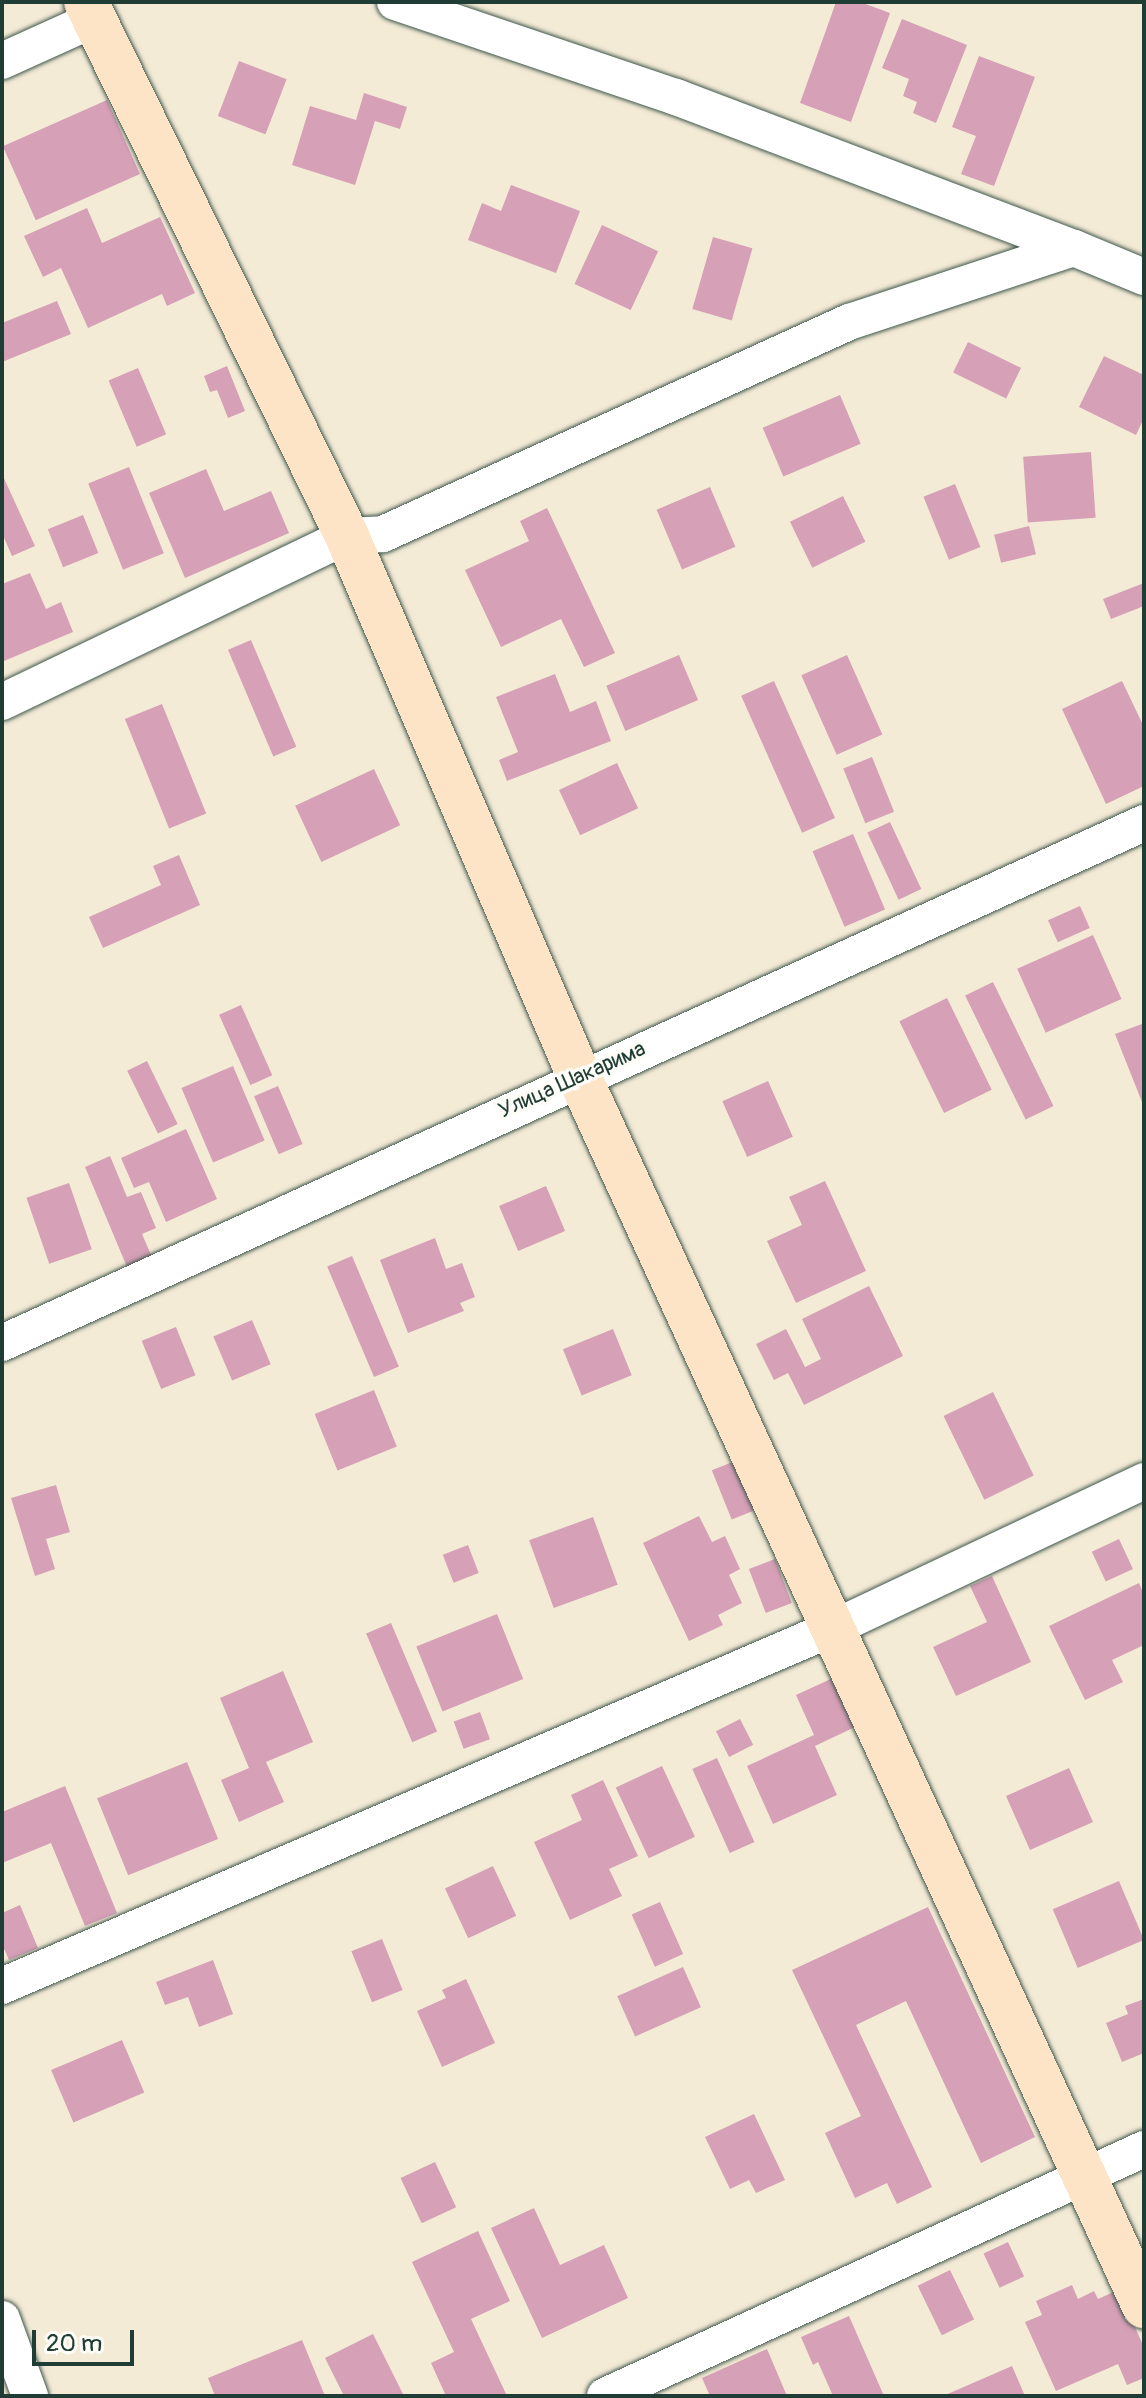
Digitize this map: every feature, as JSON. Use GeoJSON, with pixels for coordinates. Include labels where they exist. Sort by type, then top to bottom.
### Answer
{"type":"FeatureCollection","features":[{"type":"Feature","properties":{"kind":"street"},"geometry":{"type":"LineString","coordinates":[[395,2],[676,97],[1144,277]]}},
{"type":"Feature","properties":{"kind":"street"},"geometry":{"type":"LineString","coordinates":[[2,61],[92,10],[347,536],[579,1076],[1081,2179],[1144,2306]]}},
{"type":"Feature","properties":{"kind":"street"},"geometry":{"type":"LineString","coordinates":[[2,702],[347,536],[383,534],[849,322],[1074,248]]}},
{"type":"Feature","properties":{"kind":"street","name":"Улица Шакарима"},"geometry":{"type":"LineString","coordinates":[[2,1343],[579,1076],[1144,823]]}},
{"type":"Feature","properties":{"kind":"street"},"geometry":{"type":"LineString","coordinates":[[2,1986],[831,1629],[1144,1481]]}},
{"type":"Feature","properties":{"kind":"street"},"geometry":{"type":"LineString","coordinates":[[605,2396],[1144,2149]]}},
{"type":"Feature","properties":{"kind":"street"},"geometry":{"type":"LineString","coordinates":[[2,2319],[30,2396]]}},
{"type":"Feature","properties":{"kind":"building"},"geometry":{"type":"Polygon","coordinates":[[[836,2],[860,2],[890,13],[851,122],[800,103],[836,2]]]}},
{"type":"Feature","properties":{"kind":"building"},"geometry":{"type":"Polygon","coordinates":[[[902,19],[967,45],[936,123],[913,113],[917,102],[903,96],[909,79],[882,68],[902,19]]]}},
{"type":"Feature","properties":{"kind":"building"},"geometry":{"type":"Polygon","coordinates":[[[979,56],[1035,77],[994,186],[961,174],[976,136],[952,127],[979,56]]]}},
{"type":"Feature","properties":{"kind":"building"},"geometry":{"type":"Polygon","coordinates":[[[239,61],[287,79],[265,134],[218,116],[239,61]]]}},
{"type":"Feature","properties":{"kind":"building"},"geometry":{"type":"Polygon","coordinates":[[[364,93],[407,107],[400,129],[375,121],[355,185],[292,165],[310,106],[356,120],[364,93]]]}},
{"type":"Feature","properties":{"kind":"building"},"geometry":{"type":"Polygon","coordinates":[[[107,100],[140,174],[36,220],[3,146],[107,100]]]}},
{"type":"Feature","properties":{"kind":"building"},"geometry":{"type":"Polygon","coordinates":[[[511,185],[580,211],[556,273],[468,240],[482,203],[501,211],[511,185]]]}},
{"type":"Feature","properties":{"kind":"building"},"geometry":{"type":"Polygon","coordinates":[[[87,208],[102,243],[160,217],[195,293],[167,306],[162,294],[88,328],[61,268],[43,277],[24,236],[87,208]]]}},
{"type":"Feature","properties":{"kind":"building"},"geometry":{"type":"Polygon","coordinates":[[[602,225],[658,251],[631,310],[575,284],[602,225]]]}},
{"type":"Feature","properties":{"kind":"building"},"geometry":{"type":"Polygon","coordinates":[[[713,237],[752,248],[732,320],[692,309],[713,237]]]}},
{"type":"Feature","properties":{"kind":"building"},"geometry":{"type":"Polygon","coordinates":[[[57,301],[71,334],[2,362],[2,323],[57,301]]]}},
{"type":"Feature","properties":{"kind":"building"},"geometry":{"type":"Polygon","coordinates":[[[968,342],[1021,368],[1006,398],[953,373],[968,342]]]}},
{"type":"Feature","properties":{"kind":"building"},"geometry":{"type":"Polygon","coordinates":[[[1104,356],[1144,375],[1144,418],[1136,435],[1079,407],[1104,356]]]}},
{"type":"Feature","properties":{"kind":"building"},"geometry":{"type":"Polygon","coordinates":[[[227,366],[245,411],[228,418],[217,390],[210,392],[204,376],[227,366]]]}},
{"type":"Feature","properties":{"kind":"building"},"geometry":{"type":"Polygon","coordinates":[[[138,368],[166,434],[137,447],[109,381],[138,368]]]}},
{"type":"Feature","properties":{"kind":"building"},"geometry":{"type":"Polygon","coordinates":[[[840,395],[861,444],[783,477],[763,428],[840,395]]]}},
{"type":"Feature","properties":{"kind":"building"},"geometry":{"type":"Polygon","coordinates":[[[1091,452],[1096,518],[1028,523],[1023,457],[1091,452]]]}},
{"type":"Feature","properties":{"kind":"building"},"geometry":{"type":"Polygon","coordinates":[[[129,467],[164,553],[123,570],[88,483],[129,467]]]}},
{"type":"Feature","properties":{"kind":"building"},"geometry":{"type":"Polygon","coordinates":[[[206,469],[224,511],[271,491],[289,533],[185,578],[149,493],[206,469]]]}},
{"type":"Feature","properties":{"kind":"building"},"geometry":{"type":"Polygon","coordinates":[[[2,474],[35,546],[12,556],[2,533],[2,474]]]}},
{"type":"Feature","properties":{"kind":"building"},"geometry":{"type":"Polygon","coordinates":[[[955,484],[980,547],[949,560],[923,497],[955,484]]]}},
{"type":"Feature","properties":{"kind":"building"},"geometry":{"type":"Polygon","coordinates":[[[710,487],[735,547],[682,569],[657,510],[710,487]]]}},
{"type":"Feature","properties":{"kind":"building"},"geometry":{"type":"Polygon","coordinates":[[[843,496],[865,542],[812,568],[790,522],[843,496]]]}},
{"type":"Feature","properties":{"kind":"building"},"geometry":{"type":"Polygon","coordinates":[[[547,508],[615,653],[584,667],[561,619],[501,647],[465,570],[529,541],[520,521],[547,508]]]}},
{"type":"Feature","properties":{"kind":"building"},"geometry":{"type":"Polygon","coordinates":[[[83,515],[98,553],[63,567],[48,529],[83,515]]]}},
{"type":"Feature","properties":{"kind":"building"},"geometry":{"type":"Polygon","coordinates":[[[1029,526],[1036,554],[1001,563],[994,535],[1029,526]]]}},
{"type":"Feature","properties":{"kind":"building"},"geometry":{"type":"Polygon","coordinates":[[[30,573],[46,609],[61,602],[73,632],[4,661],[2,584],[30,573]]]}},
{"type":"Feature","properties":{"kind":"building"},"geometry":{"type":"Polygon","coordinates":[[[1144,583],[1144,606],[1111,619],[1103,599],[1144,583]]]}},
{"type":"Feature","properties":{"kind":"building"},"geometry":{"type":"Polygon","coordinates":[[[251,640],[296,747],[273,757],[228,650],[251,640]]]}},
{"type":"Feature","properties":{"kind":"building"},"geometry":{"type":"Polygon","coordinates":[[[679,655],[698,700],[625,731],[606,686],[679,655]]]}},
{"type":"Feature","properties":{"kind":"building"},"geometry":{"type":"Polygon","coordinates":[[[847,655],[882,734],[837,755],[801,675],[847,655]]]}},
{"type":"Feature","properties":{"kind":"building"},"geometry":{"type":"Polygon","coordinates":[[[555,674],[570,712],[596,701],[611,741],[507,781],[499,760],[518,752],[496,697],[555,674]]]}},
{"type":"Feature","properties":{"kind":"building"},"geometry":{"type":"Polygon","coordinates":[[[774,681],[835,818],[802,833],[741,696],[774,681]]]}},
{"type":"Feature","properties":{"kind":"building"},"geometry":{"type":"Polygon","coordinates":[[[1122,681],[1144,727],[1144,786],[1106,804],[1062,709],[1122,681]]]}},
{"type":"Feature","properties":{"kind":"building"},"geometry":{"type":"Polygon","coordinates":[[[162,704],[206,813],[169,828],[125,719],[162,704]]]}},
{"type":"Feature","properties":{"kind":"building"},"geometry":{"type":"Polygon","coordinates":[[[872,757],[894,812],[865,823],[843,769],[872,757]]]}},
{"type":"Feature","properties":{"kind":"building"},"geometry":{"type":"Polygon","coordinates":[[[617,763],[638,808],[580,835],[559,790],[617,763]]]}},
{"type":"Feature","properties":{"kind":"building"},"geometry":{"type":"Polygon","coordinates":[[[374,769],[400,825],[321,862],[295,806],[374,769]]]}},
{"type":"Feature","properties":{"kind":"building"},"geometry":{"type":"Polygon","coordinates":[[[890,822],[921,889],[899,900],[867,833],[890,822]]]}},
{"type":"Feature","properties":{"kind":"building"},"geometry":{"type":"Polygon","coordinates":[[[853,834],[885,909],[845,927],[812,851],[853,834]]]}},
{"type":"Feature","properties":{"kind":"building"},"geometry":{"type":"Polygon","coordinates":[[[179,855],[200,905],[103,948],[89,917],[161,885],[153,866],[179,855]]]}},
{"type":"Feature","properties":{"kind":"building"},"geometry":{"type":"Polygon","coordinates":[[[1080,906],[1090,928],[1058,942],[1048,920],[1080,906]]]}},
{"type":"Feature","properties":{"kind":"building"},"geometry":{"type":"Polygon","coordinates":[[[1093,935],[1121,999],[1046,1033],[1017,969],[1093,935]]]}},
{"type":"Feature","properties":{"kind":"building"},"geometry":{"type":"Polygon","coordinates":[[[993,982],[1053,1106],[1026,1120],[965,996],[993,982]]]}},
{"type":"Feature","properties":{"kind":"building"},"geometry":{"type":"Polygon","coordinates":[[[947,998],[992,1090],[944,1113],[899,1021],[947,998]]]}},
{"type":"Feature","properties":{"kind":"building"},"geometry":{"type":"Polygon","coordinates":[[[241,1005],[272,1075],[250,1085],[219,1015],[241,1005]]]}},
{"type":"Feature","properties":{"kind":"building"},"geometry":{"type":"Polygon","coordinates":[[[1142,1024],[1144,1029],[1144,1107],[1115,1034],[1142,1024]]]}},
{"type":"Feature","properties":{"kind":"building"},"geometry":{"type":"Polygon","coordinates":[[[147,1061],[178,1124],[158,1134],[127,1071],[147,1061]]]}},
{"type":"Feature","properties":{"kind":"building"},"geometry":{"type":"Polygon","coordinates":[[[233,1066],[265,1141],[213,1162],[181,1088],[233,1066]]]}},
{"type":"Feature","properties":{"kind":"building"},"geometry":{"type":"Polygon","coordinates":[[[768,1081],[793,1137],[747,1157],[722,1101],[768,1081]]]}},
{"type":"Feature","properties":{"kind":"building"},"geometry":{"type":"Polygon","coordinates":[[[278,1086],[303,1144],[279,1154],[254,1096],[278,1086]]]}},
{"type":"Feature","properties":{"kind":"building"},"geometry":{"type":"Polygon","coordinates":[[[186,1129],[217,1199],[166,1222],[149,1182],[134,1188],[121,1158],[186,1129]]]}},
{"type":"Feature","properties":{"kind":"building"},"geometry":{"type":"Polygon","coordinates":[[[110,1156],[127,1197],[141,1192],[156,1228],[142,1234],[152,1257],[127,1267],[85,1167],[110,1156]]]}},
{"type":"Feature","properties":{"kind":"building"},"geometry":{"type":"Polygon","coordinates":[[[825,1181],[866,1271],[796,1303],[767,1241],[802,1225],[789,1197],[825,1181]]]}},
{"type":"Feature","properties":{"kind":"building"},"geometry":{"type":"Polygon","coordinates":[[[69,1183],[92,1249],[49,1264],[26,1198],[69,1183]]]}},
{"type":"Feature","properties":{"kind":"building"},"geometry":{"type":"Polygon","coordinates":[[[546,1186],[565,1231],[518,1251],[499,1206],[546,1186]]]}},
{"type":"Feature","properties":{"kind":"building"},"geometry":{"type":"Polygon","coordinates":[[[435,1238],[446,1269],[462,1263],[475,1297],[460,1303],[464,1311],[408,1333],[380,1260],[435,1238]]]}},
{"type":"Feature","properties":{"kind":"building"},"geometry":{"type":"Polygon","coordinates":[[[352,1256],[399,1366],[374,1377],[327,1267],[352,1256]]]}},
{"type":"Feature","properties":{"kind":"building"},"geometry":{"type":"Polygon","coordinates":[[[869,1286],[903,1356],[804,1405],[788,1373],[774,1380],[756,1344],[786,1329],[805,1367],[821,1359],[802,1319],[869,1286]]]}},
{"type":"Feature","properties":{"kind":"building"},"geometry":{"type":"Polygon","coordinates":[[[252,1320],[271,1364],[232,1381],[213,1336],[252,1320]]]}},
{"type":"Feature","properties":{"kind":"building"},"geometry":{"type":"Polygon","coordinates":[[[176,1327],[195,1375],[161,1389],[142,1341],[176,1327]]]}},
{"type":"Feature","properties":{"kind":"building"},"geometry":{"type":"Polygon","coordinates":[[[613,1329],[632,1375],[582,1396],[563,1349],[613,1329]]]}},
{"type":"Feature","properties":{"kind":"building"},"geometry":{"type":"Polygon","coordinates":[[[374,1390],[397,1447],[338,1471],[315,1414],[374,1390]]]}},
{"type":"Feature","properties":{"kind":"building"},"geometry":{"type":"Polygon","coordinates":[[[993,1392],[1034,1476],[984,1500],[944,1416],[993,1392]]]}},
{"type":"Feature","properties":{"kind":"building"},"geometry":{"type":"Polygon","coordinates":[[[735,1461],[755,1510],[732,1520],[712,1470],[735,1461]]]}},
{"type":"Feature","properties":{"kind":"building"},"geometry":{"type":"Polygon","coordinates":[[[56,1485],[70,1532],[46,1539],[55,1569],[35,1576],[11,1498],[56,1485]]]}},
{"type":"Feature","properties":{"kind":"building"},"geometry":{"type":"Polygon","coordinates":[[[699,1516],[712,1542],[725,1536],[740,1569],[729,1575],[742,1603],[718,1615],[723,1625],[689,1641],[643,1543],[699,1516]]]}},
{"type":"Feature","properties":{"kind":"building"},"geometry":{"type":"Polygon","coordinates":[[[593,1517],[618,1585],[554,1608],[529,1540],[593,1517]]]}},
{"type":"Feature","properties":{"kind":"building"},"geometry":{"type":"Polygon","coordinates":[[[1119,1539],[1133,1569],[1106,1582],[1092,1552],[1119,1539]]]}},
{"type":"Feature","properties":{"kind":"building"},"geometry":{"type":"Polygon","coordinates":[[[468,1545],[479,1573],[454,1583],[443,1555],[468,1545]]]}},
{"type":"Feature","properties":{"kind":"building"},"geometry":{"type":"Polygon","coordinates":[[[775,1559],[792,1603],[766,1613],[749,1569],[775,1559]]]}},
{"type":"Feature","properties":{"kind":"building"},"geometry":{"type":"Polygon","coordinates":[[[992,1576],[1031,1662],[956,1696],[933,1647],[987,1622],[970,1586],[992,1576]]]}},
{"type":"Feature","properties":{"kind":"building"},"geometry":{"type":"Polygon","coordinates":[[[1139,1583],[1144,1595],[1144,1645],[1112,1660],[1123,1682],[1085,1700],[1049,1626],[1139,1583]]]}},
{"type":"Feature","properties":{"kind":"building"},"geometry":{"type":"Polygon","coordinates":[[[497,1614],[523,1679],[443,1711],[416,1647],[497,1614]]]}},
{"type":"Feature","properties":{"kind":"building"},"geometry":{"type":"Polygon","coordinates":[[[391,1623],[437,1732],[412,1742],[366,1634],[391,1623]]]}},
{"type":"Feature","properties":{"kind":"building"},"geometry":{"type":"Polygon","coordinates":[[[283,1671],[313,1742],[266,1762],[284,1802],[239,1822],[221,1780],[249,1768],[220,1698],[283,1671]]]}},
{"type":"Feature","properties":{"kind":"building"},"geometry":{"type":"Polygon","coordinates":[[[833,1678],[855,1727],[815,1746],[837,1795],[773,1824],[747,1766],[814,1735],[796,1695],[833,1678]]]}},
{"type":"Feature","properties":{"kind":"building"},"geometry":{"type":"Polygon","coordinates":[[[480,1712],[490,1739],[464,1749],[454,1722],[480,1712]]]}},
{"type":"Feature","properties":{"kind":"building"},"geometry":{"type":"Polygon","coordinates":[[[740,1719],[753,1745],[729,1757],[716,1731],[740,1719]]]}},
{"type":"Feature","properties":{"kind":"building"},"geometry":{"type":"Polygon","coordinates":[[[717,1758],[754,1842],[730,1853],[692,1769],[717,1758]]]}},
{"type":"Feature","properties":{"kind":"building"},"geometry":{"type":"Polygon","coordinates":[[[187,1762],[218,1839],[128,1875],[97,1798],[187,1762]]]}},
{"type":"Feature","properties":{"kind":"building"},"geometry":{"type":"Polygon","coordinates":[[[662,1766],[695,1837],[649,1858],[616,1788],[662,1766]]]}},
{"type":"Feature","properties":{"kind":"building"},"geometry":{"type":"Polygon","coordinates":[[[1069,1768],[1093,1822],[1030,1850],[1006,1796],[1069,1768]]]}},
{"type":"Feature","properties":{"kind":"building"},"geometry":{"type":"Polygon","coordinates":[[[603,1780],[638,1856],[609,1869],[622,1896],[570,1920],[534,1842],[582,1820],[571,1795],[603,1780]]]}},
{"type":"Feature","properties":{"kind":"building"},"geometry":{"type":"Polygon","coordinates":[[[65,1786],[117,1913],[85,1926],[51,1843],[2,1863],[2,1812],[65,1786]]]}},
{"type":"Feature","properties":{"kind":"building"},"geometry":{"type":"Polygon","coordinates":[[[493,1866],[516,1916],[468,1938],[445,1888],[493,1866]]]}},
{"type":"Feature","properties":{"kind":"building"},"geometry":{"type":"Polygon","coordinates":[[[1119,1881],[1144,1940],[1078,1968],[1053,1909],[1119,1881]]]}},
{"type":"Feature","properties":{"kind":"building"},"geometry":{"type":"Polygon","coordinates":[[[660,1902],[683,1954],[655,1967],[632,1915],[660,1902]]]}},
{"type":"Feature","properties":{"kind":"building"},"geometry":{"type":"Polygon","coordinates":[[[20,1905],[38,1948],[9,1960],[2,1944],[2,1913],[20,1905]]]}},
{"type":"Feature","properties":{"kind":"building"},"geometry":{"type":"Polygon","coordinates":[[[928,1907],[1035,2137],[981,2163],[906,2001],[856,2025],[932,2187],[897,2204],[887,2183],[855,2198],[825,2133],[861,2116],[792,1970],[928,1907]]]}},
{"type":"Feature","properties":{"kind":"building"},"geometry":{"type":"Polygon","coordinates":[[[382,1939],[403,1990],[372,2002],[351,1951],[382,1939]]]}},
{"type":"Feature","properties":{"kind":"building"},"geometry":{"type":"Polygon","coordinates":[[[213,1960],[233,2014],[199,2027],[188,1997],[165,2005],[156,1982],[213,1960]]]}},
{"type":"Feature","properties":{"kind":"building"},"geometry":{"type":"Polygon","coordinates":[[[683,1967],[701,2007],[635,2036],[617,1996],[683,1967]]]}},
{"type":"Feature","properties":{"kind":"building"},"geometry":{"type":"Polygon","coordinates":[[[466,1979],[495,2043],[442,2067],[417,2011],[446,1998],[442,1990],[466,1979]]]}},
{"type":"Feature","properties":{"kind":"building"},"geometry":{"type":"Polygon","coordinates":[[[1144,1999],[1144,2053],[1122,2062],[1106,2023],[1128,2014],[1125,2006],[1144,1999]]]}},
{"type":"Feature","properties":{"kind":"building"},"geometry":{"type":"Polygon","coordinates":[[[122,2040],[144,2092],[73,2123],[51,2070],[122,2040]]]}},
{"type":"Feature","properties":{"kind":"building"},"geometry":{"type":"Polygon","coordinates":[[[754,2114],[785,2180],[756,2193],[749,2180],[730,2189],[705,2137],[754,2114]]]}},
{"type":"Feature","properties":{"kind":"building"},"geometry":{"type":"Polygon","coordinates":[[[435,2162],[456,2207],[422,2223],[401,2178],[435,2162]]]}},
{"type":"Feature","properties":{"kind":"building"},"geometry":{"type":"Polygon","coordinates":[[[534,2208],[560,2265],[604,2245],[628,2298],[542,2338],[491,2228],[534,2208]]]}},
{"type":"Feature","properties":{"kind":"building"},"geometry":{"type":"Polygon","coordinates":[[[478,2231],[510,2301],[471,2319],[507,2396],[446,2396],[431,2363],[454,2352],[412,2262],[478,2231]]]}},
{"type":"Feature","properties":{"kind":"building"},"geometry":{"type":"Polygon","coordinates":[[[1008,2242],[1024,2276],[1000,2288],[984,2253],[1008,2242]]]}},
{"type":"Feature","properties":{"kind":"building"},"geometry":{"type":"Polygon","coordinates":[[[950,2270],[974,2319],[942,2335],[918,2286],[950,2270]]]}},
{"type":"Feature","properties":{"kind":"building"},"geometry":{"type":"Polygon","coordinates":[[[1072,2285],[1078,2299],[1094,2291],[1098,2299],[1118,2290],[1144,2347],[1144,2378],[1127,2385],[1118,2364],[1056,2391],[1025,2322],[1042,2315],[1036,2301],[1072,2285]]]}},
{"type":"Feature","properties":{"kind":"building"},"geometry":{"type":"Polygon","coordinates":[[[849,2316],[884,2396],[833,2396],[818,2362],[813,2365],[801,2337],[849,2316]]]}},
{"type":"Feature","properties":{"kind":"building"},"geometry":{"type":"Polygon","coordinates":[[[373,2334],[404,2396],[344,2396],[325,2358],[373,2334]]]}},
{"type":"Feature","properties":{"kind":"building"},"geometry":{"type":"Polygon","coordinates":[[[302,2340],[325,2396],[215,2396],[208,2378],[302,2340]]]}},
{"type":"Feature","properties":{"kind":"building"},"geometry":{"type":"Polygon","coordinates":[[[767,2349],[787,2396],[710,2396],[702,2378],[767,2349]]]}},
{"type":"Feature","properties":{"kind":"building"},"geometry":{"type":"Polygon","coordinates":[[[1012,2366],[1025,2396],[943,2396],[1012,2366]]]}}]}
